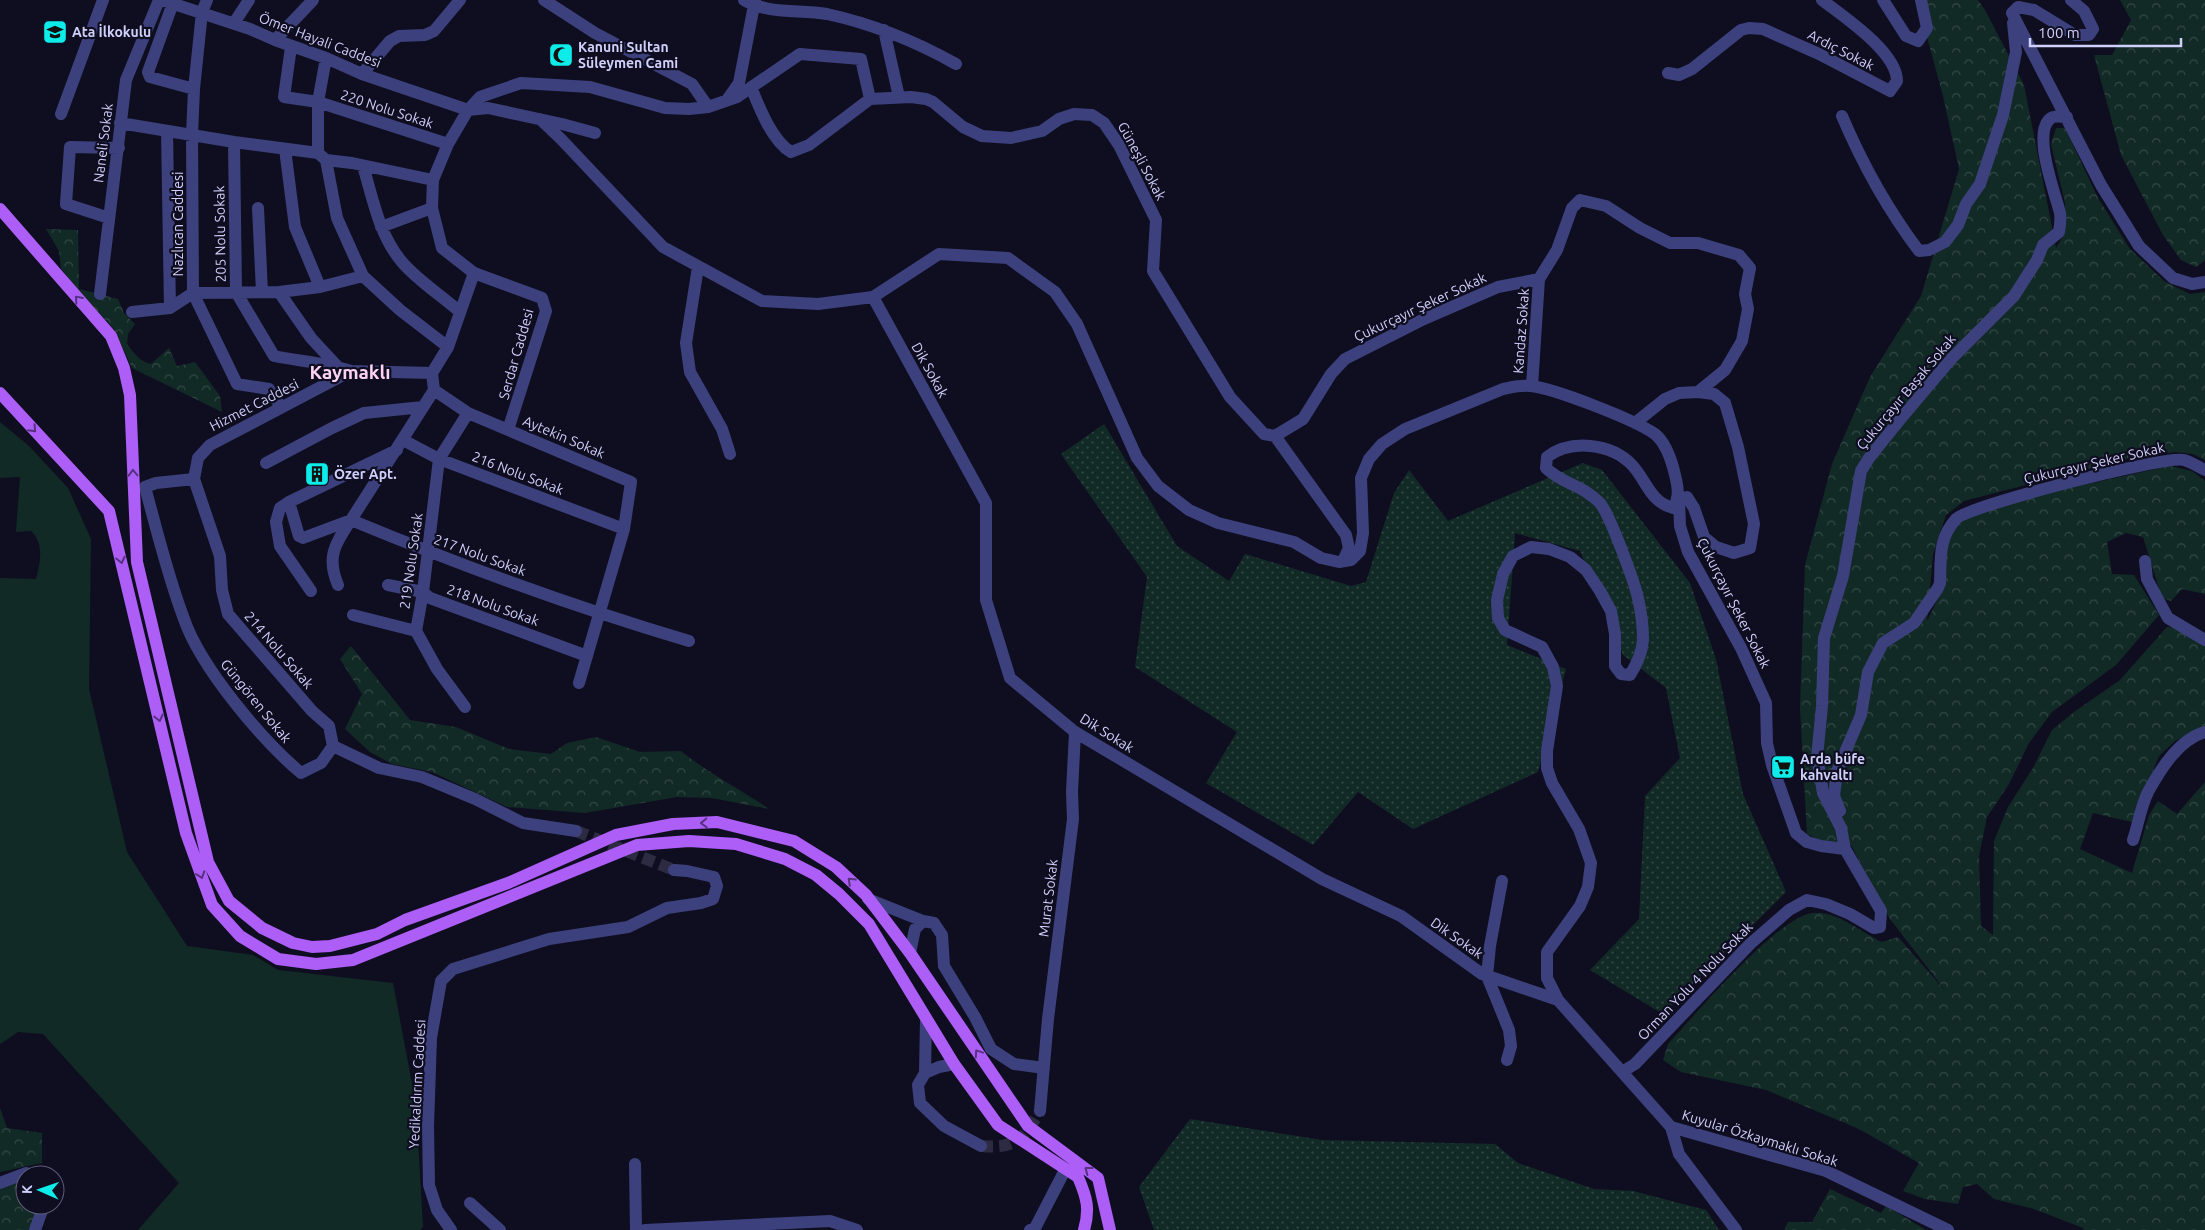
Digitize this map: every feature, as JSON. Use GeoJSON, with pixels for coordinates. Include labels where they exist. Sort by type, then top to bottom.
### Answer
{"type":"FeatureCollection","features":[{"type":"Feature","properties":{"kind":"main road"},"geometry":{"type":"LineString","coordinates":[[0,209],[110,336],[124,368],[130,395],[138,562],[208,862],[229,901],[262,928],[293,943],[312,947],[340,944],[377,934],[404,920],[508,884],[616,835],[673,824],[717,822],[794,840],[836,867],[868,899],[910,953],[1028,1126],[1098,1178],[1110,1230]]}},
{"type":"Feature","properties":{"kind":"main road"},"geometry":{"type":"LineString","coordinates":[[0,393],[110,511],[186,833],[212,905],[240,936],[278,959],[316,964],[353,960],[637,845],[689,841],[736,844],[785,859],[816,875],[839,894],[869,924],[954,1064],[998,1125],[1078,1177],[1084,1190],[1089,1212],[1084,1230]]}},
{"type":"Feature","properties":{"kind":"street"},"geometry":{"type":"LineString","coordinates":[[61,114],[103,0]]}},
{"type":"Feature","properties":{"kind":"street"},"geometry":{"type":"LineString","coordinates":[[234,23],[249,0]]}},
{"type":"Feature","properties":{"kind":"street"},"geometry":{"type":"LineString","coordinates":[[274,40],[313,0]]}},
{"type":"Feature","properties":{"kind":"street"},"geometry":{"type":"LineString","coordinates":[[362,74],[390,41],[399,36],[425,35],[434,32],[460,0]]}},
{"type":"Feature","properties":{"kind":"street"},"geometry":{"type":"LineString","coordinates":[[544,0],[595,33],[692,84],[708,107]]}},
{"type":"Feature","properties":{"kind":"street","name":"Ardıç Sokak"},"geometry":{"type":"LineString","coordinates":[[1668,73],[1678,75],[1692,69],[1741,30],[1749,28],[1763,29],[1819,54],[1890,91],[1897,81],[1896,73],[1873,40],[1822,0]]}},
{"type":"Feature","properties":{"kind":"street"},"geometry":{"type":"LineString","coordinates":[[1883,0],[1906,36],[1918,41],[1927,28],[1921,0]]}},
{"type":"Feature","properties":{"kind":"street"},"geometry":{"type":"LineString","coordinates":[[2012,13],[2018,7],[2034,10],[2075,35],[2089,35],[2093,29],[2084,11],[2071,0]]}},
{"type":"Feature","properties":{"kind":"street"},"geometry":{"type":"LineString","coordinates":[[164,1],[148,72],[150,77],[194,89]]}},
{"type":"Feature","properties":{"kind":"street","name":"Ömer Hayali Caddesi"},"geometry":{"type":"LineString","coordinates":[[164,1],[204,6],[234,23],[291,47],[326,58],[362,74],[468,110]]}},
{"type":"Feature","properties":{"kind":"street","name":"Naneli Sokak"},"geometry":{"type":"LineString","coordinates":[[100,294],[126,80],[164,1]]}},
{"type":"Feature","properties":{"kind":"street"},"geometry":{"type":"LineString","coordinates":[[727,100],[738,83],[751,2],[781,11],[825,14],[884,30],[926,48],[956,64]]}},
{"type":"Feature","properties":{"kind":"street","name":"Nazlıcan Caddesi"},"geometry":{"type":"LineString","coordinates":[[204,6],[194,89],[192,135],[193,293],[237,384],[269,389],[281,407]]}},
{"type":"Feature","properties":{"kind":"street"},"geometry":{"type":"LineString","coordinates":[[1842,116],[1853,142],[1896,218],[1919,251],[1929,250],[1945,242],[1958,225],[1966,204],[1980,184],[2003,115],[2016,52],[2012,13]]}},
{"type":"Feature","properties":{"kind":"street"},"geometry":{"type":"LineString","coordinates":[[2012,13],[2101,186],[2139,246],[2173,278],[2192,284],[2205,282]]}},
{"type":"Feature","properties":{"kind":"street"},"geometry":{"type":"LineString","coordinates":[[884,30],[899,97]]}},
{"type":"Feature","properties":{"kind":"street","name":"220 Nolu Sokak"},"geometry":{"type":"LineString","coordinates":[[291,47],[284,97],[318,102],[448,144]]}},
{"type":"Feature","properties":{"kind":"street","name":"Serdar Caddesi"},"geometry":{"type":"LineString","coordinates":[[508,430],[546,311],[542,298],[474,273],[442,248],[432,208],[433,180],[448,144],[468,110],[480,97],[521,83],[590,86],[665,108],[689,110],[708,107],[737,96],[800,54],[861,59],[870,99]]}},
{"type":"Feature","properties":{"kind":"street"},"geometry":{"type":"LineString","coordinates":[[326,58],[318,102],[322,157],[338,218],[363,276],[400,310],[448,346]]}},
{"type":"Feature","properties":{"kind":"street"},"geometry":{"type":"LineString","coordinates":[[751,87],[764,117],[784,148],[791,152],[808,145],[870,99]]}},
{"type":"Feature","properties":{"kind":"street","name":"Güneşli Sokak"},"geometry":{"type":"LineString","coordinates":[[870,99],[899,97],[926,99],[933,102],[963,127],[982,136],[1011,138],[1042,131],[1059,119],[1074,114],[1092,115],[1104,123],[1119,145],[1156,220],[1153,270],[1230,397],[1264,434],[1275,436]]}},
{"type":"Feature","properties":{"kind":"street"},"geometry":{"type":"LineString","coordinates":[[468,110],[488,108],[595,133]]}},
{"type":"Feature","properties":{"kind":"street","name":"Çukurçayır Başak Sokak"},"geometry":{"type":"LineString","coordinates":[[1789,910],[1807,900],[1826,904],[1850,914],[1874,928],[1880,926],[1881,911],[1845,848],[1841,828],[1823,793],[1818,757],[1824,638],[1844,576],[1862,471],[1869,458],[1952,358],[2014,296],[2037,260],[2043,245],[2059,232],[2060,214],[2050,184],[2044,152],[2044,136],[2047,124],[2051,118],[2057,116],[2067,117]]}},
{"type":"Feature","properties":{"kind":"street"},"geometry":{"type":"LineString","coordinates":[[540,119],[561,138],[663,247],[762,301],[818,304],[873,297],[938,254],[1008,258],[1055,292],[1077,324],[1137,458],[1158,486],[1189,510],[1218,522],[1294,542],[1321,558],[1343,561],[1351,560],[1360,551],[1363,533],[1361,478],[1370,459],[1382,444],[1405,429],[1504,389],[1520,385],[1532,386],[1593,406],[1656,435],[1670,458],[1678,485],[1678,499],[1673,508],[1663,505],[1651,494],[1633,466],[1621,456],[1600,448],[1577,445],[1558,449],[1547,457],[1546,468],[1554,476],[1582,488],[1601,504],[1615,534],[1638,598],[1643,641],[1638,661],[1630,675],[1622,674],[1614,666],[1615,634],[1610,611],[1600,591],[1586,570],[1570,558],[1549,549],[1531,547],[1514,556],[1503,574],[1497,600],[1498,618],[1505,630],[1542,647],[1553,667],[1557,686],[1547,751],[1547,768],[1552,783],[1579,829],[1591,863],[1588,887],[1580,906],[1547,952],[1547,978],[1558,1000],[1671,1127],[1679,1154],[1736,1230]]}},
{"type":"Feature","properties":{"kind":"street"},"geometry":{"type":"LineString","coordinates":[[120,123],[234,142],[285,148],[433,180]]}},
{"type":"Feature","properties":{"kind":"street"},"geometry":{"type":"LineString","coordinates":[[167,131],[170,308]]}},
{"type":"Feature","properties":{"kind":"street","name":"205 Nolu Sokak"},"geometry":{"type":"LineString","coordinates":[[234,142],[236,292],[274,356],[324,366],[336,366],[351,371]]}},
{"type":"Feature","properties":{"kind":"street"},"geometry":{"type":"LineString","coordinates":[[109,218],[66,204],[70,147],[119,148]]}},
{"type":"Feature","properties":{"kind":"street"},"geometry":{"type":"LineString","coordinates":[[285,148],[295,227],[320,288]]}},
{"type":"Feature","properties":{"kind":"street"},"geometry":{"type":"LineString","coordinates":[[363,166],[381,227],[402,263],[460,312]]}},
{"type":"Feature","properties":{"kind":"street"},"geometry":{"type":"LineString","coordinates":[[1539,279],[1557,250],[1572,208],[1580,200],[1606,206],[1640,228],[1670,244],[1698,243],[1739,254],[1750,268],[1745,294],[1748,309],[1742,341],[1725,370],[1698,392],[1679,394],[1665,399],[1635,424]]}},
{"type":"Feature","properties":{"kind":"street"},"geometry":{"type":"LineString","coordinates":[[258,208],[262,292]]}},
{"type":"Feature","properties":{"kind":"street"},"geometry":{"type":"LineString","coordinates":[[381,227],[432,208]]}},
{"type":"Feature","properties":{"kind":"street"},"geometry":{"type":"LineString","coordinates":[[698,266],[686,343],[690,372],[722,429],[730,454]]}},
{"type":"Feature","properties":{"kind":"street"},"geometry":{"type":"LineString","coordinates":[[338,585],[331,560],[335,543],[434,390],[432,373],[448,346],[474,273]]}},
{"type":"Feature","properties":{"kind":"street"},"geometry":{"type":"LineString","coordinates":[[132,312],[170,308],[193,293],[279,292],[320,288],[363,276]]}},
{"type":"Feature","properties":{"kind":"street","name":"Çukurçayır Şeker Sokak"},"geometry":{"type":"LineString","coordinates":[[1275,436],[1302,419],[1331,374],[1345,359],[1424,319],[1498,287],[1539,279]]}},
{"type":"Feature","properties":{"kind":"street","name":"Kandaz Sokak"},"geometry":{"type":"LineString","coordinates":[[1532,386],[1539,279]]}},
{"type":"Feature","properties":{"kind":"street"},"geometry":{"type":"LineString","coordinates":[[279,292],[311,338],[336,366]]}},
{"type":"Feature","properties":{"kind":"street","name":"Dik Sokak"},"geometry":{"type":"LineString","coordinates":[[873,297],[986,503],[986,600],[1010,678],[1075,732],[1322,879],[1401,916],[1487,976],[1558,1000]]}},
{"type":"Feature","properties":{"kind":"street","name":"Hizmet Caddesi"},"geometry":{"type":"LineString","coordinates":[[194,479],[198,458],[210,445],[351,371],[432,373]]}},
{"type":"Feature","properties":{"kind":"street","name":"Aytekin Sokak"},"geometry":{"type":"LineString","coordinates":[[434,390],[468,413],[631,482],[624,528]]}},
{"type":"Feature","properties":{"kind":"street","name":"Çukurçayır Şeker Sokak"},"geometry":{"type":"LineString","coordinates":[[1698,392],[1714,394],[1725,404],[1738,447],[1754,524],[1750,548],[1734,553],[1716,547],[1704,537],[1694,508],[1687,498],[1678,499],[1680,526],[1688,552],[1741,648],[1766,703],[1767,743],[1770,758],[1796,833],[1807,842],[1845,848],[1847,832],[1834,796],[1837,771],[1861,715],[1868,672],[1883,643],[1914,623],[1938,588],[1940,583],[1942,540],[1957,517],[2024,494],[2154,462],[2184,460],[2205,470]]}},
{"type":"Feature","properties":{"kind":"street"},"geometry":{"type":"LineString","coordinates":[[266,463],[364,413],[423,407]]}},
{"type":"Feature","properties":{"kind":"street","name":"219 Nolu Sokak"},"geometry":{"type":"LineString","coordinates":[[416,630],[423,592],[440,459],[468,413]]}},
{"type":"Feature","properties":{"kind":"street"},"geometry":{"type":"LineString","coordinates":[[1275,436],[1346,535],[1349,548],[1343,561]]}},
{"type":"Feature","properties":{"kind":"street"},"geometry":{"type":"LineString","coordinates":[[311,591],[280,546],[276,522],[280,508],[400,445]]}},
{"type":"Feature","properties":{"kind":"street","name":"216 Nolu Sokak"},"geometry":{"type":"LineString","coordinates":[[400,445],[624,528]]}},
{"type":"Feature","properties":{"kind":"street","name":"Güngören Sokak"},"geometry":{"type":"LineString","coordinates":[[194,479],[156,483],[145,487],[184,621],[205,660],[228,693],[283,757],[301,773],[322,762],[333,746]]}},
{"type":"Feature","properties":{"kind":"street","name":"214 Nolu Sokak"},"geometry":{"type":"LineString","coordinates":[[194,479],[220,556],[222,590],[228,614],[312,711],[329,726],[333,746]]}},
{"type":"Feature","properties":{"kind":"street"},"geometry":{"type":"LineString","coordinates":[[289,502],[300,536],[303,538],[351,520]]}},
{"type":"Feature","properties":{"kind":"street","name":"217 Nolu Sokak"},"geometry":{"type":"LineString","coordinates":[[351,520],[428,552],[599,615],[689,641]]}},
{"type":"Feature","properties":{"kind":"street"},"geometry":{"type":"LineString","coordinates":[[579,683],[624,528]]}},
{"type":"Feature","properties":{"kind":"street"},"geometry":{"type":"LineString","coordinates":[[2145,561],[2147,579],[2168,618],[2205,640]]}},
{"type":"Feature","properties":{"kind":"street","name":"218 Nolu Sokak"},"geometry":{"type":"LineString","coordinates":[[388,585],[423,592],[430,598],[587,656]]}},
{"type":"Feature","properties":{"kind":"street"},"geometry":{"type":"LineString","coordinates":[[353,616],[416,630],[436,669],[465,707]]}},
{"type":"Feature","properties":{"kind":"street","name":"Murat Sokak"},"geometry":{"type":"LineString","coordinates":[[1040,1110],[1073,819],[1072,792],[1075,732]]}},
{"type":"Feature","properties":{"kind":"street"},"geometry":{"type":"LineString","coordinates":[[2133,840],[2147,793],[2174,752],[2196,735],[2205,732]]}},
{"type":"Feature","properties":{"kind":"street"},"geometry":{"type":"LineString","coordinates":[[333,746],[379,768],[422,777],[475,799],[523,823],[576,831]]}},
{"type":"Feature","properties":{"kind":"street","name":"Yedikaldırım Caddesi"},"geometry":{"type":"LineString","coordinates":[[451,1230],[437,1210],[429,1185],[428,1126],[431,1038],[441,981],[453,969],[540,942],[628,927],[667,908],[701,904],[712,899],[717,886],[714,877],[674,870]]}},
{"type":"Feature","properties":{"kind":"street"},"geometry":{"type":"LineString","coordinates":[[1502,881],[1490,946],[1487,976],[1508,1030],[1511,1046],[1506,1060]]}},
{"type":"Feature","properties":{"kind":"street"},"geometry":{"type":"LineString","coordinates":[[868,899],[923,921],[934,923],[942,935],[944,966],[991,1049],[1014,1064],[1044,1068]]}},
{"type":"Feature","properties":{"kind":"street","name":"Orman Yolu 4 Nolu Sokak"},"geometry":{"type":"LineString","coordinates":[[1622,1072],[1635,1064],[1750,944],[1789,910]]}},
{"type":"Feature","properties":{"kind":"street"},"geometry":{"type":"LineString","coordinates":[[910,953],[915,929],[923,921]]}},
{"type":"Feature","properties":{"kind":"street"},"geometry":{"type":"LineString","coordinates":[[926,1019],[925,1074],[918,1086],[920,1103],[944,1126],[981,1146]]}},
{"type":"Feature","properties":{"kind":"street"},"geometry":{"type":"LineString","coordinates":[[925,1074],[954,1064]]}},
{"type":"Feature","properties":{"kind":"street","name":"Kuyular Özkaymaklı Sokak"},"geometry":{"type":"LineString","coordinates":[[1671,1127],[1826,1171],[1948,1230]]}},
{"type":"Feature","properties":{"kind":"street"},"geometry":{"type":"LineString","coordinates":[[635,1164],[636,1230]]}},
{"type":"Feature","properties":{"kind":"street"},"geometry":{"type":"LineString","coordinates":[[1030,1230],[1035,1228],[1065,1170]]}},
{"type":"Feature","properties":{"kind":"street"},"geometry":{"type":"LineString","coordinates":[[0,1183],[15,1176]]}},
{"type":"Feature","properties":{"kind":"street"},"geometry":{"type":"LineString","coordinates":[[470,1204],[500,1230]]}},
{"type":"Feature","properties":{"kind":"street"},"geometry":{"type":"LineString","coordinates":[[35,1230],[40,1215]]}},
{"type":"Feature","properties":{"kind":"street"},"geometry":{"type":"LineString","coordinates":[[645,1230],[830,1220],[857,1230]]}},
{"type":"Feature","properties":{"kind":"green space"},"geometry":{"type":"Polygon","coordinates":[[[1917,0],[1978,0],[1985,10],[2024,85],[2056,248],[2065,233],[2065,203],[2051,144],[2056,128],[2065,128],[2098,198],[2130,249],[2164,281],[2190,294],[2205,292],[2205,460],[2193,454],[2175,452],[2130,458],[1964,501],[1946,515],[1933,554],[1927,621],[1940,595],[1946,541],[1960,520],[2028,497],[2170,466],[2192,471],[2205,481],[2205,594],[2182,589],[2171,601],[2162,598],[2143,537],[2126,533],[2107,542],[2112,574],[2134,575],[2159,615],[2116,665],[2052,712],[2029,743],[2009,784],[1987,817],[1979,856],[1981,926],[1993,935],[1994,841],[2008,807],[2033,768],[2052,730],[2120,680],[2167,627],[2178,628],[2205,645],[2205,727],[2175,741],[2159,756],[2132,822],[2093,813],[2080,849],[2132,873],[2149,815],[2158,801],[2177,814],[2205,782],[2205,1230],[2084,1230],[2034,1209],[1994,1199],[1977,1184],[1963,1187],[1958,1204],[1925,1199],[1903,1191],[1919,1163],[1859,1129],[1766,1090],[1681,1072],[1663,1060],[1668,1044],[1737,969],[1779,932],[1797,919],[1812,913],[1821,913],[1839,918],[1882,942],[1898,937],[1948,994],[1890,919],[1851,845],[1818,840],[1807,834],[1800,708],[1805,565],[1832,464],[1870,377],[1921,296],[1959,169],[1943,96],[1917,0]]]}},
{"type":"Feature","properties":{"kind":"green space"},"geometry":{"type":"Polygon","coordinates":[[[2120,0],[2205,0],[2205,260],[2196,267],[2181,260],[2163,235],[2121,155],[2094,55],[2112,55],[2131,20],[2120,0]]]}},
{"type":"Feature","properties":{"kind":"green space"},"geometry":{"type":"Polygon","coordinates":[[[46,229],[78,230],[79,289],[118,299],[124,313],[135,324],[128,334],[127,344],[138,357],[151,364],[169,348],[177,366],[195,362],[220,396],[222,412],[132,368],[114,329],[76,289],[61,268],[59,251],[46,229]]]}},
{"type":"Feature","properties":{"kind":"green space"},"geometry":{"type":"Polygon","coordinates":[[[0,422],[29,446],[68,488],[91,539],[89,689],[127,852],[187,946],[253,955],[278,970],[393,983],[416,1105],[423,1227],[420,1230],[138,1230],[179,1183],[43,1034],[18,1032],[0,1044],[0,578],[36,579],[40,548],[31,531],[16,532],[20,477],[0,478],[0,422]]]}},
{"type":"Feature","properties":{"kind":"green space"},"geometry":{"type":"Polygon","coordinates":[[[1104,424],[1177,546],[1229,581],[1245,554],[1351,586],[1366,582],[1394,493],[1409,470],[1448,521],[1583,463],[1602,470],[1690,583],[1716,659],[1743,794],[1786,892],[1663,1014],[1590,970],[1639,919],[1645,796],[1680,758],[1666,688],[1623,655],[1580,551],[1515,533],[1507,645],[1566,669],[1538,772],[1413,829],[1358,792],[1313,845],[1206,783],[1237,732],[1135,667],[1147,577],[1061,454],[1104,424]]]}},
{"type":"Feature","properties":{"kind":"green space"},"geometry":{"type":"Polygon","coordinates":[[[351,646],[410,720],[456,727],[509,749],[551,754],[567,743],[596,737],[640,752],[681,751],[702,767],[769,809],[712,798],[677,797],[585,813],[507,807],[432,772],[392,764],[370,752],[345,729],[362,694],[340,659],[351,646]]]}},
{"type":"Feature","properties":{"kind":"green space"},"geometry":{"type":"Polygon","coordinates":[[[0,1108],[7,1128],[42,1133],[42,1163],[15,1165],[15,1169],[0,1172],[0,1108]]]}},
{"type":"Feature","properties":{"kind":"green space"},"geometry":{"type":"Polygon","coordinates":[[[1190,1119],[1322,1140],[1495,1144],[1518,1163],[1594,1189],[1633,1191],[1706,1210],[1719,1230],[1154,1230],[1139,1187],[1190,1119]]]}},
{"type":"Feature","properties":{"kind":"green space"},"geometry":{"type":"Polygon","coordinates":[[[2,1181],[15,1182],[15,1215],[36,1215],[32,1230],[0,1230],[0,1185],[2,1181]]]}},
{"type":"Feature","properties":{"kind":"green space"},"geometry":{"type":"Polygon","coordinates":[[[1830,1189],[1881,1213],[1886,1206],[1926,1230],[1784,1230],[1788,1222],[1812,1222],[1830,1189]]]}},
{"type":"Feature","properties":{"kind":"tunnel"},"geometry":{"type":"LineString","coordinates":[[576,831],[674,870]]}},
{"type":"Feature","properties":{"kind":"tunnel"},"geometry":{"type":"LineString","coordinates":[[981,1146],[1003,1146],[1018,1140],[1029,1129],[1040,1111]]}},
{"type":"Feature","properties":{"kind":"place","name":"Ata İlkokulu"},"geometry":{"type":"Point","coordinates":[55,32]}},
{"type":"Feature","properties":{"kind":"place","name":"Kanuni Sultan Süleymen Cami"},"geometry":{"type":"Point","coordinates":[561,55]}},
{"type":"Feature","properties":{"kind":"place","name":"Özer Apt."},"geometry":{"type":"Point","coordinates":[317,474]}},
{"type":"Feature","properties":{"kind":"place","name":"Arda büfe kahvaltı"},"geometry":{"type":"Point","coordinates":[1783,767]}},
{"type":"Feature","properties":{"kind":"district","name":"Kaymaklı"},"geometry":{"type":"Point","coordinates":[350,372]}}]}
